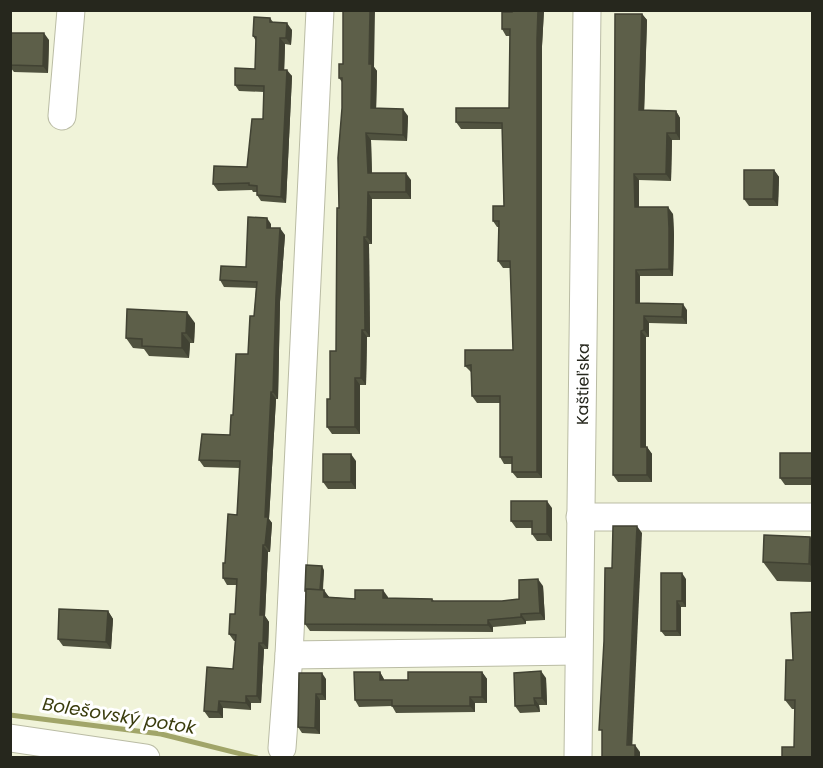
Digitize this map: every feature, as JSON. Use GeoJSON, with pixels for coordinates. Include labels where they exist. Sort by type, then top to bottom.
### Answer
{"type":"FeatureCollection","features":[{"type":"Feature","properties":{"kind":"street"},"geometry":{"type":"LineString","coordinates":[[62,116],[71,10]]}},
{"type":"Feature","properties":{"kind":"street"},"geometry":{"type":"LineString","coordinates":[[282,748],[289,655],[320,10]]}},
{"type":"Feature","properties":{"kind":"street","name":"Kaštieľska"},"geometry":{"type":"LineString","coordinates":[[578,758],[587,10]]}},
{"type":"Feature","properties":{"kind":"street"},"geometry":{"type":"LineString","coordinates":[[580,517],[813,517]]}},
{"type":"Feature","properties":{"kind":"street"},"geometry":{"type":"LineString","coordinates":[[289,655],[578,651]]}},
{"type":"Feature","properties":{"kind":"street"},"geometry":{"type":"LineString","coordinates":[[10,738],[146,758]]}},
{"type":"Feature","properties":{"kind":"building"},"geometry":{"type":"Polygon","coordinates":[[[343,10],[370,10],[371,108],[403,109],[403,135],[366,133],[368,173],[406,173],[406,192],[368,192],[367,237],[364,237],[365,330],[362,330],[361,378],[355,378],[355,427],[327,427],[327,399],[330,399],[330,351],[336,351],[338,158],[342,108],[342,78],[339,78],[339,64],[343,64],[343,10]]]}},
{"type":"Feature","properties":{"kind":"building"},"geometry":{"type":"Polygon","coordinates":[[[512,10],[538,10],[537,472],[512,472],[512,457],[500,457],[500,396],[472,396],[471,365],[465,366],[465,350],[513,350],[510,261],[498,261],[499,221],[493,221],[493,206],[504,206],[502,123],[456,122],[456,108],[509,108],[510,29],[502,29],[502,12],[512,12],[512,10]]]}},
{"type":"Feature","properties":{"kind":"building"},"geometry":{"type":"Polygon","coordinates":[[[615,14],[642,14],[639,110],[676,111],[676,133],[667,133],[666,174],[634,174],[635,207],[668,207],[669,228],[669,269],[636,270],[636,303],[683,304],[682,317],[644,316],[644,330],[641,331],[641,447],[647,447],[647,475],[613,475],[615,14]]]}},
{"type":"Feature","properties":{"kind":"building"},"geometry":{"type":"Polygon","coordinates":[[[254,17],[270,18],[270,22],[287,23],[286,38],[280,38],[279,70],[287,70],[281,197],[257,195],[257,186],[249,185],[249,183],[213,184],[214,166],[247,167],[252,119],[263,119],[264,86],[235,85],[235,68],[255,69],[254,17]]]}},
{"type":"Feature","properties":{"kind":"building"},"geometry":{"type":"Polygon","coordinates":[[[10,33],[44,33],[43,66],[10,65],[10,33]]]}},
{"type":"Feature","properties":{"kind":"building"},"geometry":{"type":"Polygon","coordinates":[[[744,170],[774,170],[773,199],[744,199],[744,170]]]}},
{"type":"Feature","properties":{"kind":"building"},"geometry":{"type":"Polygon","coordinates":[[[248,217],[267,218],[267,228],[280,228],[265,517],[268,517],[265,545],[263,545],[260,615],[264,615],[263,643],[259,643],[257,696],[246,696],[246,703],[219,701],[218,712],[204,711],[207,667],[233,669],[236,635],[229,634],[230,614],[235,614],[237,579],[223,578],[223,563],[225,563],[228,514],[237,515],[240,461],[199,460],[202,434],[230,435],[236,354],[248,354],[250,316],[254,316],[257,282],[220,280],[221,266],[246,267],[248,217]]]}},
{"type":"Feature","properties":{"kind":"building"},"geometry":{"type":"Polygon","coordinates":[[[127,309],[187,312],[186,333],[182,333],[182,348],[142,346],[142,339],[126,338],[127,309]]]}},
{"type":"Feature","properties":{"kind":"building"},"geometry":{"type":"Polygon","coordinates":[[[780,453],[813,453],[812,478],[780,478],[780,453]]]}},
{"type":"Feature","properties":{"kind":"building"},"geometry":{"type":"Polygon","coordinates":[[[323,454],[351,454],[351,482],[323,482],[323,454]]]}},
{"type":"Feature","properties":{"kind":"building"},"geometry":{"type":"Polygon","coordinates":[[[511,501],[547,501],[547,534],[532,534],[532,521],[511,521],[511,501]]]}},
{"type":"Feature","properties":{"kind":"building"},"geometry":{"type":"Polygon","coordinates":[[[613,526],[637,526],[627,745],[635,745],[635,758],[602,758],[602,730],[599,730],[605,568],[612,568],[613,526]]]}},
{"type":"Feature","properties":{"kind":"building"},"geometry":{"type":"Polygon","coordinates":[[[764,535],[810,537],[809,564],[763,562],[764,535]]]}},
{"type":"Feature","properties":{"kind":"building"},"geometry":{"type":"Polygon","coordinates":[[[306,565],[322,566],[320,590],[306,589],[305,591],[306,565]]]}},
{"type":"Feature","properties":{"kind":"building"},"geometry":{"type":"Polygon","coordinates":[[[661,573],[682,573],[682,601],[677,601],[677,631],[661,631],[661,573]]]}},
{"type":"Feature","properties":{"kind":"building"},"geometry":{"type":"Polygon","coordinates":[[[538,579],[540,613],[488,620],[488,625],[305,624],[306,589],[324,590],[324,597],[355,599],[355,590],[383,590],[383,598],[502,601],[519,599],[519,580],[538,579]]]}},
{"type":"Feature","properties":{"kind":"building"},"geometry":{"type":"Polygon","coordinates":[[[59,609],[108,611],[106,642],[58,639],[59,609]]]}},
{"type":"Feature","properties":{"kind":"building"},"geometry":{"type":"Polygon","coordinates":[[[813,612],[813,758],[782,758],[782,747],[794,747],[795,700],[785,700],[786,660],[793,660],[791,613],[813,612]]]}},
{"type":"Feature","properties":{"kind":"building"},"geometry":{"type":"Polygon","coordinates":[[[541,671],[542,698],[534,698],[535,705],[515,706],[514,673],[541,671]]]}},
{"type":"Feature","properties":{"kind":"building"},"geometry":{"type":"Polygon","coordinates":[[[354,672],[380,672],[380,680],[408,680],[408,672],[482,672],[482,697],[470,697],[470,706],[392,706],[392,700],[355,700],[354,672]]]}},
{"type":"Feature","properties":{"kind":"building"},"geometry":{"type":"Polygon","coordinates":[[[299,673],[322,673],[322,694],[316,694],[315,728],[298,727],[299,673]]]}},
{"type":"Feature","properties":{"kind":"waterway","name":"Bolešovský potok"},"geometry":{"type":"LineString","coordinates":[[10,715],[161,734],[257,758]]}}]}
